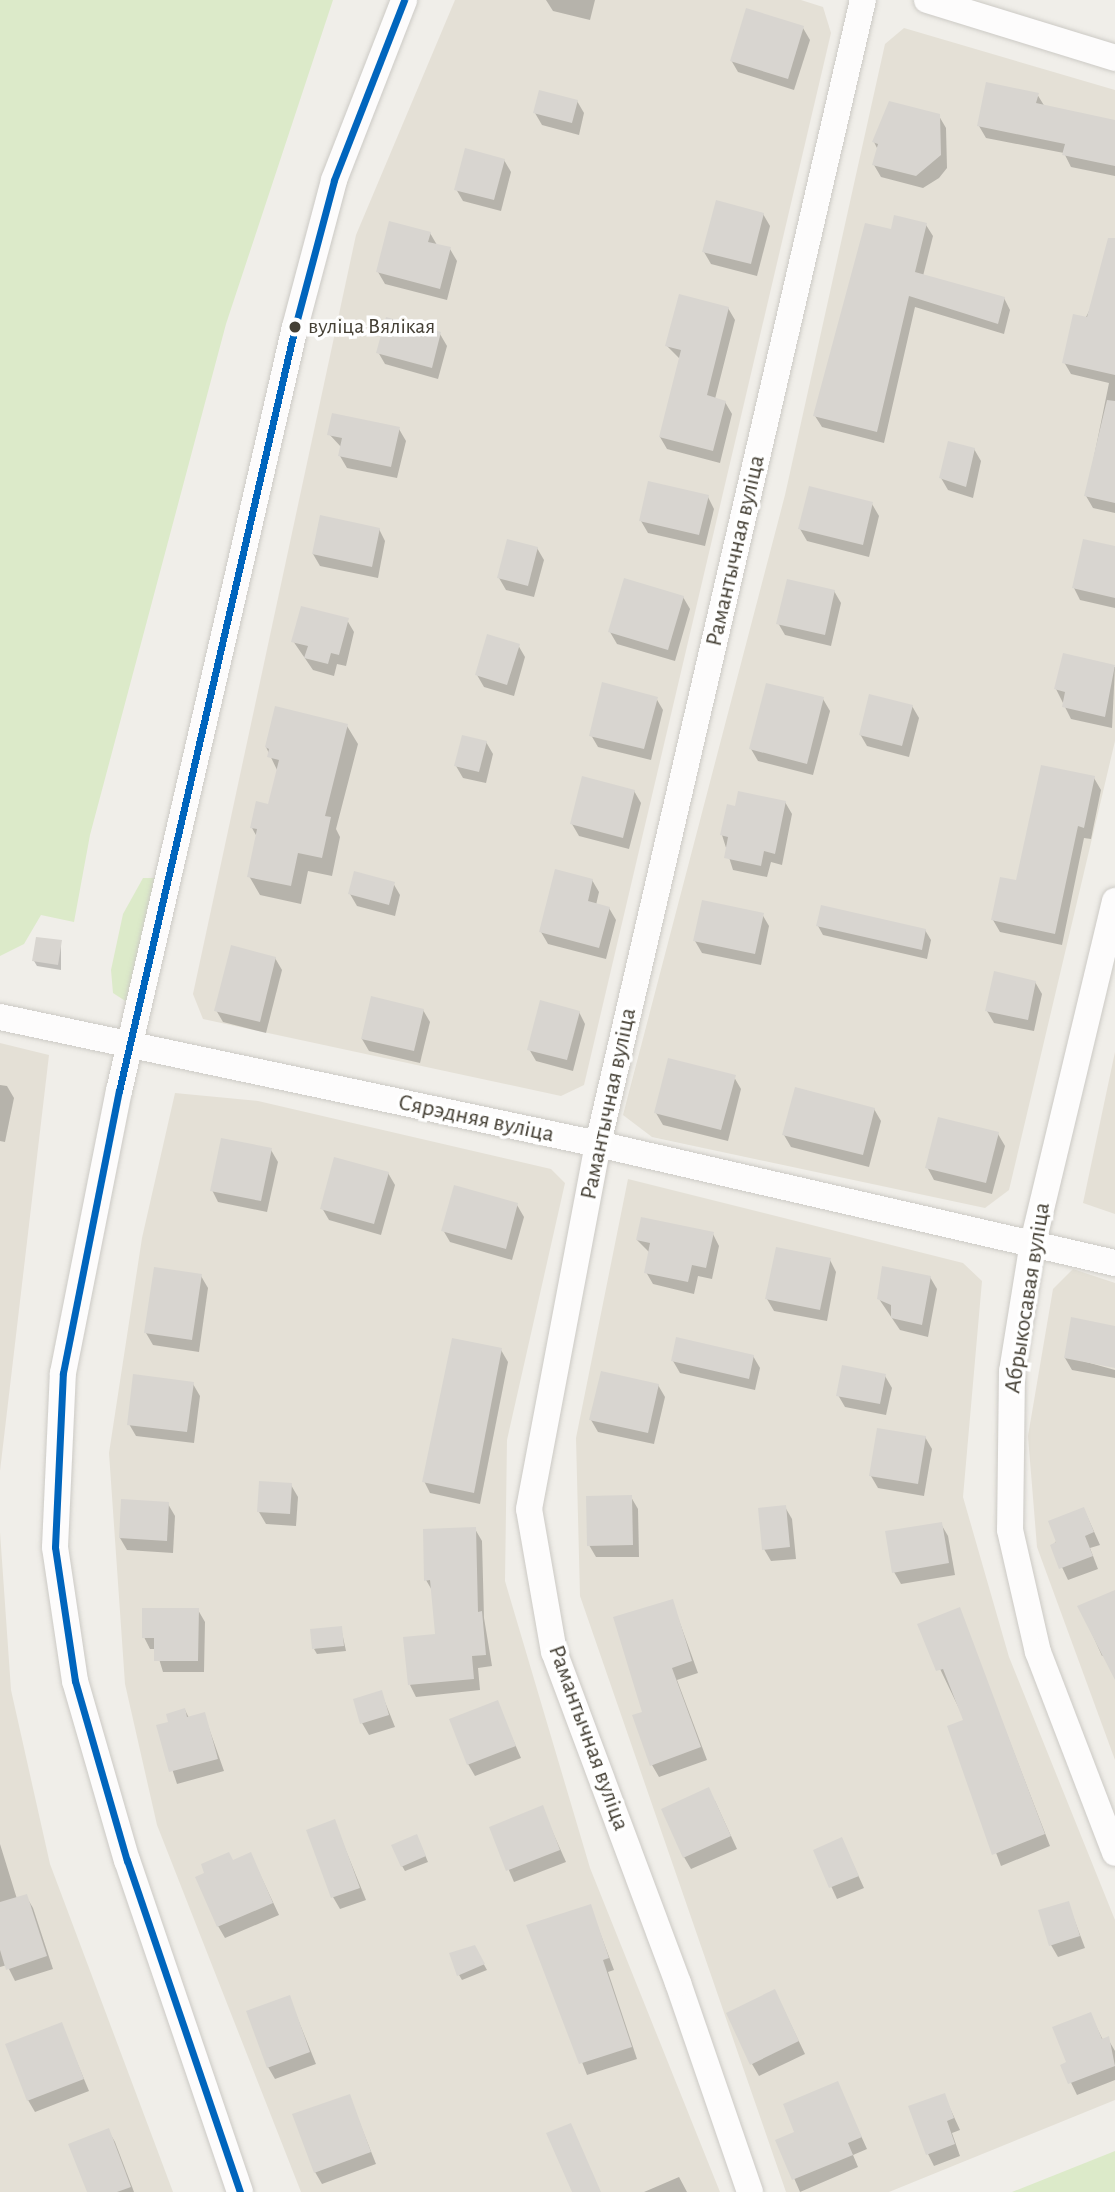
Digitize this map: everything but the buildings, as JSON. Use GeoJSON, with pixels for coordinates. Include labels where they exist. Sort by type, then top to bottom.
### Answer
{"type":"FeatureCollection","features":[{"type":"Feature","properties":{"kind":"street"},"geometry":{"type":"LineString","coordinates":[[240,2192],[127,1861],[82,1707],[55,1547],[63,1373],[118,1091],[132,1045],[295,327],[334,180],[404,0]]}},
{"type":"Feature","properties":{"kind":"street","name":"Рамантычная вуліца"},"geometry":{"type":"LineString","coordinates":[[751,2192],[678,1983],[554,1652],[529,1509],[598,1144],[863,0]]}},
{"type":"Feature","properties":{"kind":"street"},"geometry":{"type":"LineString","coordinates":[[927,0],[1115,58]]}},
{"type":"Feature","properties":{"kind":"street","name":"Абрыкосавая вуліца"},"geometry":{"type":"LineString","coordinates":[[1115,901],[1033,1242],[1012,1371],[1010,1530],[1038,1652],[1115,1853]]}},
{"type":"Feature","properties":{"kind":"street","name":"Сярэдняя вуліца"},"geometry":{"type":"LineString","coordinates":[[0,1017],[598,1144],[1115,1263]]}},
{"type":"Feature","properties":{"kind":"shaded area"},"geometry":{"type":"Polygon","coordinates":[[[455,0],[801,0],[823,7],[831,33],[584,1085],[561,1096],[203,1019],[193,994],[356,235],[455,0]]]}},
{"type":"Feature","properties":{"kind":"shaded area"},"geometry":{"type":"Polygon","coordinates":[[[904,28],[1115,90],[1115,741],[1009,1190],[985,1208],[652,1137],[623,1115],[785,495],[885,44],[904,28]]]}},
{"type":"Feature","properties":{"kind":"shaded area"},"geometry":{"type":"Polygon","coordinates":[[[0,1043],[49,1055],[0,1471],[0,1043]]]}},
{"type":"Feature","properties":{"kind":"shaded area"},"geometry":{"type":"Polygon","coordinates":[[[1115,1052],[1115,1214],[1083,1203],[1115,1052]]]}},
{"type":"Feature","properties":{"kind":"shaded area"},"geometry":{"type":"Polygon","coordinates":[[[175,1093],[258,1101],[551,1169],[565,1183],[507,1440],[505,1581],[590,1868],[720,2192],[301,2192],[157,1825],[125,1684],[109,1453],[142,1238],[175,1093]]]}},
{"type":"Feature","properties":{"kind":"shaded area"},"geometry":{"type":"Polygon","coordinates":[[[628,1179],[963,1263],[982,1281],[963,1497],[1009,1657],[1115,1920],[1115,2100],[889,2192],[786,2192],[580,1596],[576,1438],[628,1179]]]}},
{"type":"Feature","properties":{"kind":"shaded area"},"geometry":{"type":"Polygon","coordinates":[[[1073,1269],[1115,1283],[1115,1760],[1037,1547],[1028,1436],[1053,1289],[1073,1269]]]}},
{"type":"Feature","properties":{"kind":"shaded area"},"geometry":{"type":"Polygon","coordinates":[[[0,1532],[11,1690],[50,1864],[173,2192],[0,2192],[0,1532]]]}},
{"type":"Feature","properties":{"kind":"green space"},"geometry":{"type":"Polygon","coordinates":[[[0,0],[333,0],[226,324],[90,835],[74,922],[41,915],[24,944],[0,956],[0,0]]]}},
{"type":"Feature","properties":{"kind":"green space"},"geometry":{"type":"Polygon","coordinates":[[[143,878],[166,878],[130,1004],[113,993],[111,970],[123,914],[143,878]]]}},
{"type":"Feature","properties":{"kind":"green space"},"geometry":{"type":"Polygon","coordinates":[[[1115,2151],[1115,2192],[1012,2192],[1115,2151]]]}},
{"type":"Feature","properties":{"kind":"transit line"},"geometry":{"type":"LineString","coordinates":[[240,2192],[127,1861],[75,1681],[55,1547],[63,1373],[119,1091],[295,327],[334,180],[404,0]]}},
{"type":"Feature","properties":{"kind":"place","name":"вуліца Вялікая"},"geometry":{"type":"Point","coordinates":[295,327]}}]}
